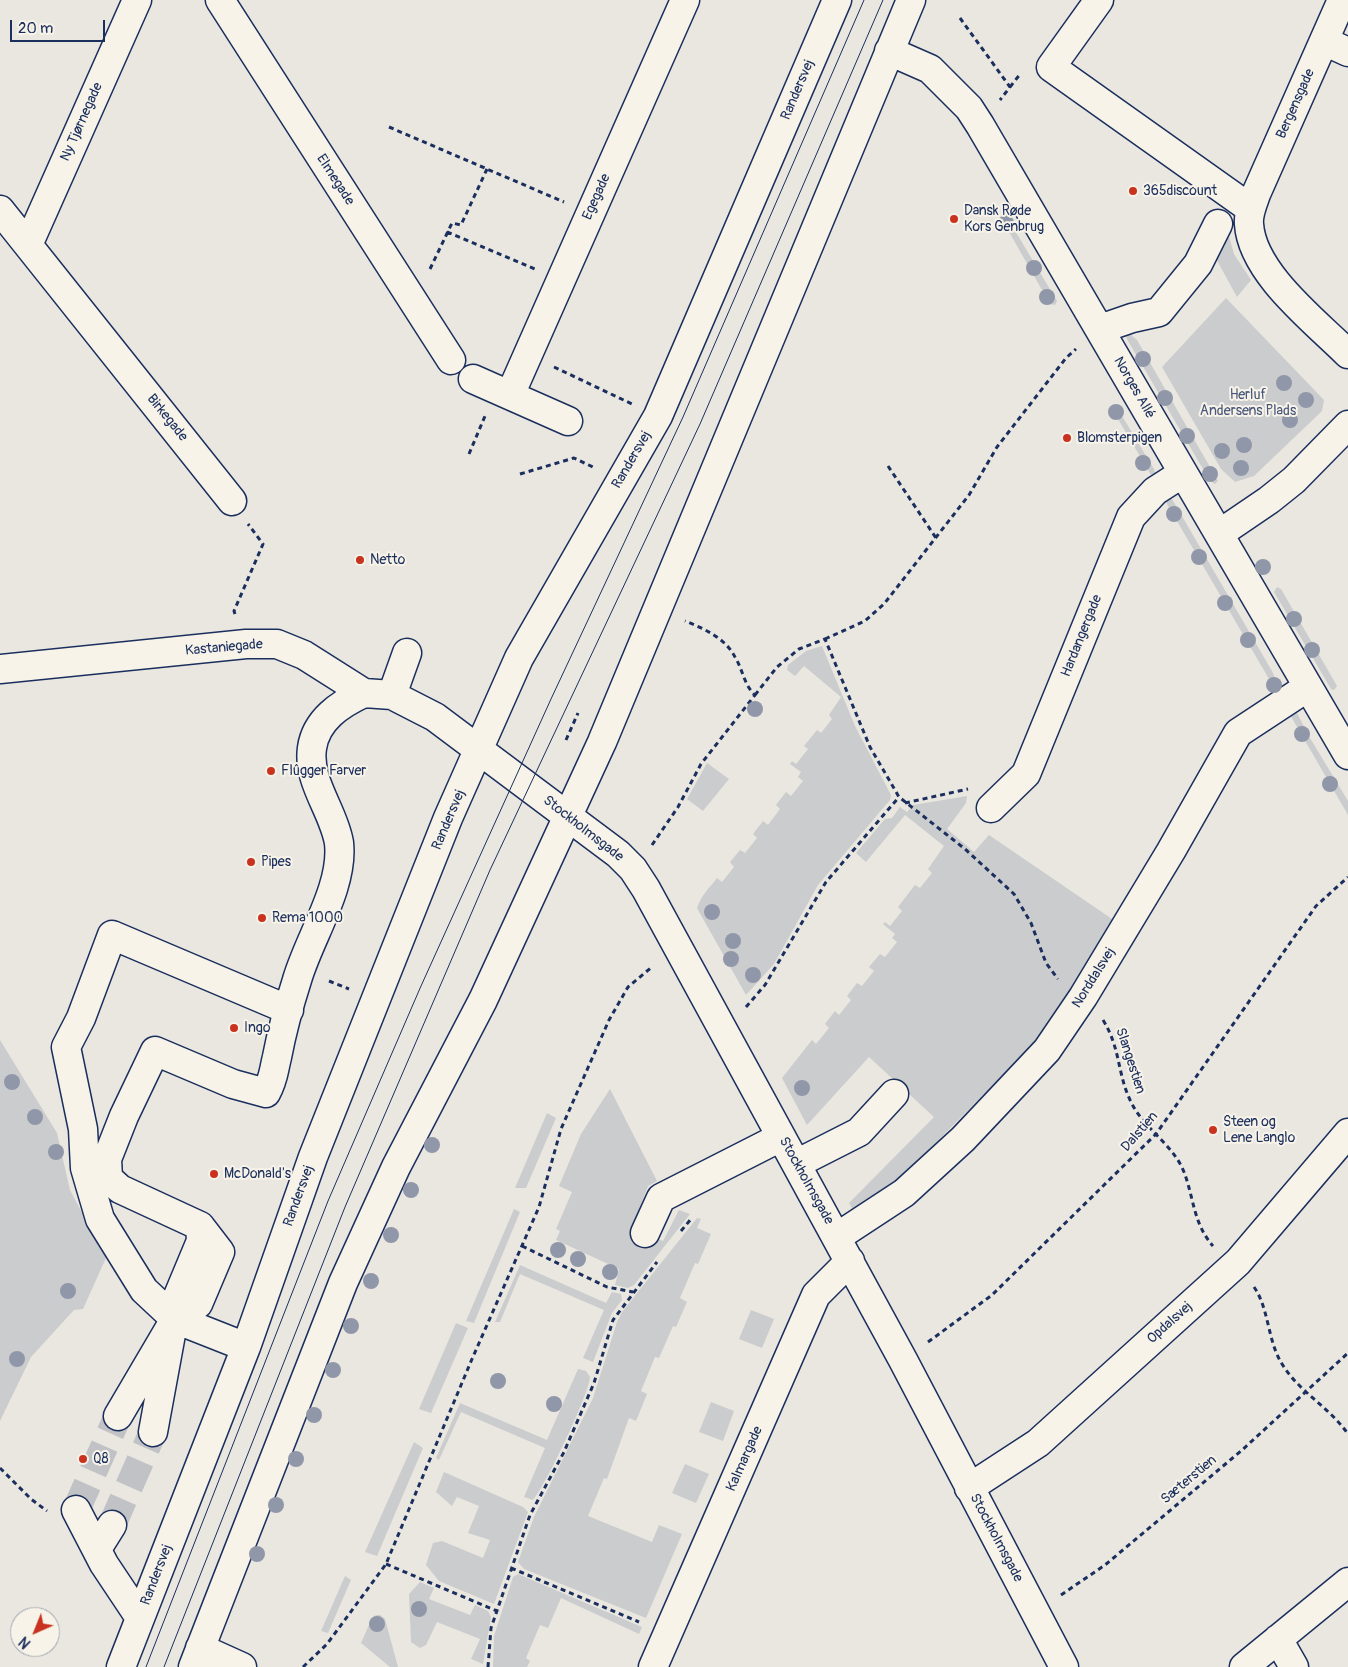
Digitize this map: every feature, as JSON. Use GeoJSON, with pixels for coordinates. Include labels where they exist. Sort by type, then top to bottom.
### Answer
{"type":"FeatureCollection","features":[{"type":"Feature","properties":{"kind":"street","name":"Ny Tjørnegade"},"geometry":{"type":"LineString","coordinates":[[28,245],[137,0]]}},
{"type":"Feature","properties":{"kind":"street","name":"Elmegade"},"geometry":{"type":"LineString","coordinates":[[220,0],[451,360]]}},
{"type":"Feature","properties":{"kind":"street","name":"Egegade"},"geometry":{"type":"LineString","coordinates":[[510,395],[684,0]]}},
{"type":"Feature","properties":{"kind":"street","name":"Randersvej"},"geometry":{"type":"LineString","coordinates":[[121,1667],[246,1347],[313,1157],[448,818],[519,658],[658,416],[837,0]]}},
{"type":"Feature","properties":{"kind":"street"},"geometry":{"type":"LineString","coordinates":[[242,1667],[196,1658],[346,1274],[396,1167],[483,1000],[602,742],[911,0]]}},
{"type":"Feature","properties":{"kind":"street"},"geometry":{"type":"LineString","coordinates":[[1099,0],[1051,67],[1251,209],[1249,223],[1255,252],[1271,277],[1348,354]]}},
{"type":"Feature","properties":{"kind":"street","name":"Bergensgade"},"geometry":{"type":"LineString","coordinates":[[1251,209],[1336,46],[1342,0]]}},
{"type":"Feature","properties":{"kind":"street","name":"Norges Allé"},"geometry":{"type":"LineString","coordinates":[[889,51],[930,69],[969,108],[1348,755]]}},
{"type":"Feature","properties":{"kind":"street","name":"Birkegade"},"geometry":{"type":"LineString","coordinates":[[0,210],[232,501]]}},
{"type":"Feature","properties":{"kind":"street"},"geometry":{"type":"LineString","coordinates":[[1100,330],[1132,318],[1159,312],[1198,264],[1218,224]]}},
{"type":"Feature","properties":{"kind":"street"},"geometry":{"type":"LineString","coordinates":[[473,379],[568,421]]}},
{"type":"Feature","properties":{"kind":"street"},"geometry":{"type":"LineString","coordinates":[[1218,534],[1269,500],[1294,480],[1348,425]]}},
{"type":"Feature","properties":{"kind":"street","name":"Hardangergade"},"geometry":{"type":"LineString","coordinates":[[991,808],[1026,774],[1131,517],[1155,491],[1183,473]]}},
{"type":"Feature","properties":{"kind":"street","name":"Kastaniegade"},"geometry":{"type":"LineString","coordinates":[[0,669],[246,644],[277,644],[304,654],[364,693],[392,695],[435,717],[480,749]]}},
{"type":"Feature","properties":{"kind":"street"},"geometry":{"type":"LineString","coordinates":[[392,695],[407,653]]}},
{"type":"Feature","properties":{"kind":"street","name":"Norddalsvej"},"geometry":{"type":"LineString","coordinates":[[837,1237],[904,1193],[963,1139],[1047,1050],[1083,997],[1171,851],[1238,733],[1308,687]]}},
{"type":"Feature","properties":{"kind":"street"},"geometry":{"type":"LineString","coordinates":[[153,1432],[178,1296],[201,1241],[200,1226],[120,1189],[108,1178],[106,1159],[155,1051],[233,1084],[266,1093],[275,1075],[276,1058],[300,970],[332,888],[338,866],[339,842],[313,773],[312,749],[318,730],[335,708],[364,693]]}},
{"type":"Feature","properties":{"kind":"street","name":"Stockholmsgade"},"geometry":{"type":"LineString","coordinates":[[480,749],[618,854],[633,869],[646,889],[850,1261],[1064,1667]]}},
{"type":"Feature","properties":{"kind":"street"},"geometry":{"type":"LineString","coordinates":[[246,1347],[175,1319],[144,1290],[100,1219],[85,1168],[83,1129],[66,1047],[81,1018],[112,935],[289,1010]]}},
{"type":"Feature","properties":{"kind":"street"},"geometry":{"type":"LineString","coordinates":[[796,1164],[859,1132],[894,1094]]}},
{"type":"Feature","properties":{"kind":"street","name":"Opdalsvej"},"geometry":{"type":"LineString","coordinates":[[969,1488],[1038,1443],[1234,1265],[1348,1133]]}},
{"type":"Feature","properties":{"kind":"street"},"geometry":{"type":"LineString","coordinates":[[645,1233],[661,1198],[781,1137]]}},
{"type":"Feature","properties":{"kind":"street","name":"Kalmargade"},"geometry":{"type":"LineString","coordinates":[[653,1667],[816,1295],[850,1261]]}},
{"type":"Feature","properties":{"kind":"street"},"geometry":{"type":"LineString","coordinates":[[118,1416],[175,1319]]}},
{"type":"Feature","properties":{"kind":"street"},"geometry":{"type":"LineString","coordinates":[[76,1510],[104,1564],[140,1618]]}},
{"type":"Feature","properties":{"kind":"street"},"geometry":{"type":"LineString","coordinates":[[97,1549],[112,1526]]}},
{"type":"Feature","properties":{"kind":"street"},"geometry":{"type":"LineString","coordinates":[[1244,1667],[1348,1582]]}},
{"type":"Feature","properties":{"kind":"street"},"geometry":{"type":"LineString","coordinates":[[1278,1639],[1294,1667]]}},
{"type":"Feature","properties":{"kind":"path"},"geometry":{"type":"LineString","coordinates":[[960,18],[1001,76]]}},
{"type":"Feature","properties":{"kind":"path"},"geometry":{"type":"LineString","coordinates":[[390,126],[590,212]]}},
{"type":"Feature","properties":{"kind":"path"},"geometry":{"type":"LineString","coordinates":[[415,303],[447,232],[452,223],[461,224],[488,169]]}},
{"type":"Feature","properties":{"kind":"path"},"geometry":{"type":"LineString","coordinates":[[447,232],[561,279]]}},
{"type":"Feature","properties":{"kind":"path"},"geometry":{"type":"LineString","coordinates":[[633,869],[678,807],[701,764],[777,667],[799,649],[865,621],[875,613],[969,495],[997,447],[1066,358],[1100,330]]}},
{"type":"Feature","properties":{"kind":"path"},"geometry":{"type":"LineString","coordinates":[[527,355],[658,416]]}},
{"type":"Feature","properties":{"kind":"path"},"geometry":{"type":"LineString","coordinates":[[469,454],[488,408],[510,395]]}},
{"type":"Feature","properties":{"kind":"path"},"geometry":{"type":"LineString","coordinates":[[520,474],[574,458]]}},
{"type":"Feature","properties":{"kind":"path"},"geometry":{"type":"LineString","coordinates":[[888,466],[905,488],[936,538]]}},
{"type":"Feature","properties":{"kind":"path"},"geometry":{"type":"LineString","coordinates":[[232,501],[263,544],[234,611],[246,644]]}},
{"type":"Feature","properties":{"kind":"path"},"geometry":{"type":"LineString","coordinates":[[656,611],[707,630],[725,644],[736,658],[742,676],[755,696]]}},
{"type":"Feature","properties":{"kind":"path","name":"Slangestien"},"geometry":{"type":"LineString","coordinates":[[825,639],[870,747],[899,797],[965,849],[1014,894],[1031,923],[1046,963],[1052,973],[1083,997],[1098,1012],[1112,1035],[1126,1092],[1138,1115],[1156,1134],[1184,1171],[1196,1220],[1202,1232],[1218,1252],[1234,1265],[1256,1290],[1262,1302],[1272,1343],[1283,1366],[1348,1434]]}},
{"type":"Feature","properties":{"kind":"path"},"geometry":{"type":"LineString","coordinates":[[566,740],[578,714]]}},
{"type":"Feature","properties":{"kind":"path"},"geometry":{"type":"LineString","coordinates":[[905,803],[970,788],[1012,788]]}},
{"type":"Feature","properties":{"kind":"path"},"geometry":{"type":"LineString","coordinates":[[724,1032],[765,985],[826,882],[899,797]]}},
{"type":"Feature","properties":{"kind":"path","name":"Dalstien"},"geometry":{"type":"LineString","coordinates":[[903,1360],[992,1295],[1156,1134],[1316,906],[1348,877]]}},
{"type":"Feature","properties":{"kind":"path"},"geometry":{"type":"LineString","coordinates":[[303,1667],[327,1644],[386,1564],[539,1207],[561,1129],[609,1020],[628,987],[677,947]]}},
{"type":"Feature","properties":{"kind":"path"},"geometry":{"type":"LineString","coordinates":[[300,970],[375,999]]}},
{"type":"Feature","properties":{"kind":"path"},"geometry":{"type":"LineString","coordinates":[[676,1238],[694,1215]]}},
{"type":"Feature","properties":{"kind":"path"},"geometry":{"type":"LineString","coordinates":[[522,1246],[607,1287],[633,1292]]}},
{"type":"Feature","properties":{"kind":"path"},"geometry":{"type":"LineString","coordinates":[[488,1667],[491,1628],[530,1515],[564,1452],[594,1383],[613,1320],[658,1261]]}},
{"type":"Feature","properties":{"kind":"path","name":"Sæterstien"},"geometry":{"type":"LineString","coordinates":[[1035,1612],[1106,1565],[1307,1392],[1348,1353]]}},
{"type":"Feature","properties":{"kind":"path"},"geometry":{"type":"LineString","coordinates":[[386,1564],[497,1611]]}},
{"type":"Feature","properties":{"kind":"path"},"geometry":{"type":"LineString","coordinates":[[511,1568],[668,1635]]}},
{"type":"Feature","properties":{"kind":"green space"},"geometry":{"type":"Polygon","coordinates":[[[1008,219],[1057,301],[1055,305],[1050,304],[1004,223],[1004,220],[1008,219]]]}},
{"type":"Feature","properties":{"kind":"green space"},"geometry":{"type":"Polygon","coordinates":[[[1228,233],[1234,254],[1251,280],[1237,297],[1214,255],[1228,233]]]}},
{"type":"Feature","properties":{"kind":"green space","name":"Herluf Andersens Plads"},"geometry":{"type":"Polygon","coordinates":[[[1226,298],[1324,400],[1322,411],[1254,476],[1235,482],[1221,469],[1162,367],[1226,298]]]}},
{"type":"Feature","properties":{"kind":"green space"},"geometry":{"type":"Polygon","coordinates":[[[1129,333],[1137,340],[1218,481],[1215,484],[1210,481],[1128,341],[1126,336],[1129,333]]]}},
{"type":"Feature","properties":{"kind":"green space"},"geometry":{"type":"Polygon","coordinates":[[[1116,406],[1155,473],[1151,475],[1118,419],[1114,410],[1116,406]]]}},
{"type":"Feature","properties":{"kind":"green space"},"geometry":{"type":"Polygon","coordinates":[[[1172,499],[1272,671],[1280,690],[1276,691],[1167,504],[1166,501],[1172,499]]]}},
{"type":"Feature","properties":{"kind":"green space"},"geometry":{"type":"Polygon","coordinates":[[[1277,587],[1281,589],[1337,686],[1334,690],[1331,689],[1274,592],[1277,587]]]}},
{"type":"Feature","properties":{"kind":"green space"},"geometry":{"type":"Polygon","coordinates":[[[822,646],[855,726],[891,795],[890,800],[818,885],[774,964],[746,995],[697,908],[704,894],[717,878],[722,882],[734,867],[730,862],[740,850],[745,853],[757,838],[753,834],[763,821],[768,825],[780,809],[776,805],[786,792],[791,796],[803,781],[798,777],[801,772],[790,764],[792,761],[796,764],[808,749],[804,746],[817,730],[821,733],[832,719],[829,715],[841,697],[804,666],[795,676],[787,670],[788,665],[806,651],[822,646]]]}},
{"type":"Feature","properties":{"kind":"green space"},"geometry":{"type":"Polygon","coordinates":[[[1293,711],[1297,713],[1348,801],[1348,815],[1289,713],[1293,711]]]}},
{"type":"Feature","properties":{"kind":"green space"},"geometry":{"type":"Polygon","coordinates":[[[707,763],[729,779],[703,811],[687,799],[707,763]]]}},
{"type":"Feature","properties":{"kind":"green space"},"geometry":{"type":"Polygon","coordinates":[[[967,796],[966,803],[947,829],[974,852],[989,835],[1115,921],[1046,1031],[904,1175],[853,1210],[849,1203],[934,1117],[869,1057],[807,1125],[782,1078],[812,1040],[816,1044],[829,1028],[825,1024],[835,1011],[839,1015],[851,1000],[847,996],[857,983],[862,986],[874,971],[869,967],[880,954],[885,957],[897,942],[892,938],[895,934],[883,924],[885,922],[890,926],[902,911],[898,907],[915,885],[920,888],[932,873],[928,869],[944,846],[905,815],[866,862],[856,853],[885,819],[892,818],[900,807],[907,812],[913,805],[967,796]]]}},
{"type":"Feature","properties":{"kind":"green space"},"geometry":{"type":"Polygon","coordinates":[[[0,1040],[57,1133],[70,1190],[106,1258],[83,1309],[74,1310],[31,1357],[0,1421],[0,1040]]]}},
{"type":"Feature","properties":{"kind":"green space"},"geometry":{"type":"Polygon","coordinates":[[[610,1089],[657,1181],[648,1186],[632,1228],[663,1241],[679,1210],[690,1214],[634,1285],[628,1288],[615,1285],[619,1269],[556,1240],[560,1231],[556,1229],[572,1192],[559,1186],[581,1134],[610,1089]]]}},
{"type":"Feature","properties":{"kind":"green space"},"geometry":{"type":"Polygon","coordinates":[[[547,1113],[556,1118],[526,1188],[515,1188],[547,1113]]]}},
{"type":"Feature","properties":{"kind":"green space"},"geometry":{"type":"Polygon","coordinates":[[[514,1209],[520,1212],[474,1323],[466,1321],[514,1209]]]}},
{"type":"Feature","properties":{"kind":"green space"},"geometry":{"type":"Polygon","coordinates":[[[697,1218],[701,1219],[697,1228],[711,1234],[698,1264],[695,1263],[680,1298],[687,1302],[676,1327],[673,1326],[659,1358],[655,1357],[641,1391],[647,1394],[636,1421],[629,1418],[607,1479],[604,1478],[588,1516],[652,1542],[659,1525],[682,1534],[646,1618],[524,1569],[518,1562],[534,1517],[593,1398],[617,1322],[622,1312],[697,1218]]]}},
{"type":"Feature","properties":{"kind":"green space"},"geometry":{"type":"Polygon","coordinates":[[[520,1265],[606,1303],[612,1292],[621,1294],[622,1300],[612,1313],[593,1362],[583,1358],[604,1310],[520,1274],[500,1322],[495,1322],[520,1265]]]}},
{"type":"Feature","properties":{"kind":"green space"},"geometry":{"type":"Polygon","coordinates":[[[751,1310],[774,1319],[762,1348],[739,1339],[751,1310]]]}},
{"type":"Feature","properties":{"kind":"green space"},"geometry":{"type":"Polygon","coordinates":[[[456,1323],[468,1328],[431,1413],[419,1409],[456,1323]]]}},
{"type":"Feature","properties":{"kind":"green space"},"geometry":{"type":"Polygon","coordinates":[[[578,1369],[586,1371],[590,1377],[588,1387],[556,1460],[533,1500],[524,1497],[545,1448],[461,1412],[439,1460],[436,1458],[460,1403],[547,1440],[578,1369]]]}},
{"type":"Feature","properties":{"kind":"green space"},"geometry":{"type":"Polygon","coordinates":[[[711,1402],[734,1411],[723,1441],[699,1432],[711,1402]]]}},
{"type":"Feature","properties":{"kind":"green space"},"geometry":{"type":"Polygon","coordinates":[[[414,1442],[423,1448],[377,1556],[365,1552],[414,1442]]]}},
{"type":"Feature","properties":{"kind":"green space"},"geometry":{"type":"Polygon","coordinates":[[[685,1464],[709,1474],[696,1503],[672,1493],[685,1464]]]}},
{"type":"Feature","properties":{"kind":"green space"},"geometry":{"type":"Polygon","coordinates":[[[444,1472],[523,1507],[528,1512],[494,1604],[439,1581],[426,1565],[433,1543],[442,1541],[483,1558],[490,1540],[468,1533],[479,1506],[457,1497],[452,1506],[436,1492],[444,1472]]]}},
{"type":"Feature","properties":{"kind":"green space"},"geometry":{"type":"Polygon","coordinates":[[[518,1574],[642,1627],[639,1634],[561,1598],[548,1628],[540,1625],[526,1658],[530,1661],[527,1667],[493,1667],[494,1636],[513,1577],[518,1574]]]}},
{"type":"Feature","properties":{"kind":"green space"},"geometry":{"type":"Polygon","coordinates":[[[345,1576],[351,1580],[328,1633],[321,1631],[345,1576]]]}},
{"type":"Feature","properties":{"kind":"green space"},"geometry":{"type":"Polygon","coordinates":[[[420,1582],[434,1588],[429,1599],[470,1615],[475,1605],[488,1611],[491,1617],[483,1664],[471,1659],[480,1639],[437,1622],[426,1645],[420,1648],[411,1642],[409,1594],[420,1582]]]}},
{"type":"Feature","properties":{"kind":"green space"},"geometry":{"type":"Polygon","coordinates":[[[380,1615],[385,1619],[398,1667],[390,1667],[361,1643],[372,1618],[380,1615]]]}},
{"type":"Feature","properties":{"kind":"tunnel"},"geometry":{"type":"LineString","coordinates":[[76,1510],[118,1416]]}},
{"type":"Feature","properties":{"kind":"tunnel"},"geometry":{"type":"LineString","coordinates":[[112,1525],[153,1432]]}},
{"type":"Feature","properties":{"kind":"tram line"},"geometry":{"type":"LineString","coordinates":[[146,1667],[328,1201],[421,986],[551,699],[683,417],[864,0]]}},
{"type":"Feature","properties":{"kind":"tram line"},"geometry":{"type":"LineString","coordinates":[[164,1667],[345,1207],[490,870],[700,424],[883,0]]}},
{"type":"Feature","properties":{"kind":"place","name":"365discount"},"geometry":{"type":"Point","coordinates":[1133,191]}},
{"type":"Feature","properties":{"kind":"place","name":"Dansk Røde Kors Genbrug"},"geometry":{"type":"Point","coordinates":[954,219]}},
{"type":"Feature","properties":{"kind":"place","name":"Blomsterpigen"},"geometry":{"type":"Point","coordinates":[1067,438]}},
{"type":"Feature","properties":{"kind":"place","name":"Netto"},"geometry":{"type":"Point","coordinates":[360,560]}},
{"type":"Feature","properties":{"kind":"place","name":"Flûgger Farver"},"geometry":{"type":"Point","coordinates":[271,771]}},
{"type":"Feature","properties":{"kind":"place","name":"Pipes"},"geometry":{"type":"Point","coordinates":[251,862]}},
{"type":"Feature","properties":{"kind":"place","name":"Rema 1000"},"geometry":{"type":"Point","coordinates":[262,918]}},
{"type":"Feature","properties":{"kind":"place","name":"Ingo"},"geometry":{"type":"Point","coordinates":[234,1028]}},
{"type":"Feature","properties":{"kind":"place","name":"Steen og Lene Langlo"},"geometry":{"type":"Point","coordinates":[1213,1130]}},
{"type":"Feature","properties":{"kind":"place","name":"McDonald's"},"geometry":{"type":"Point","coordinates":[214,1174]}},
{"type":"Feature","properties":{"kind":"place","name":"Q8"},"geometry":{"type":"Point","coordinates":[83,1459]}}]}
